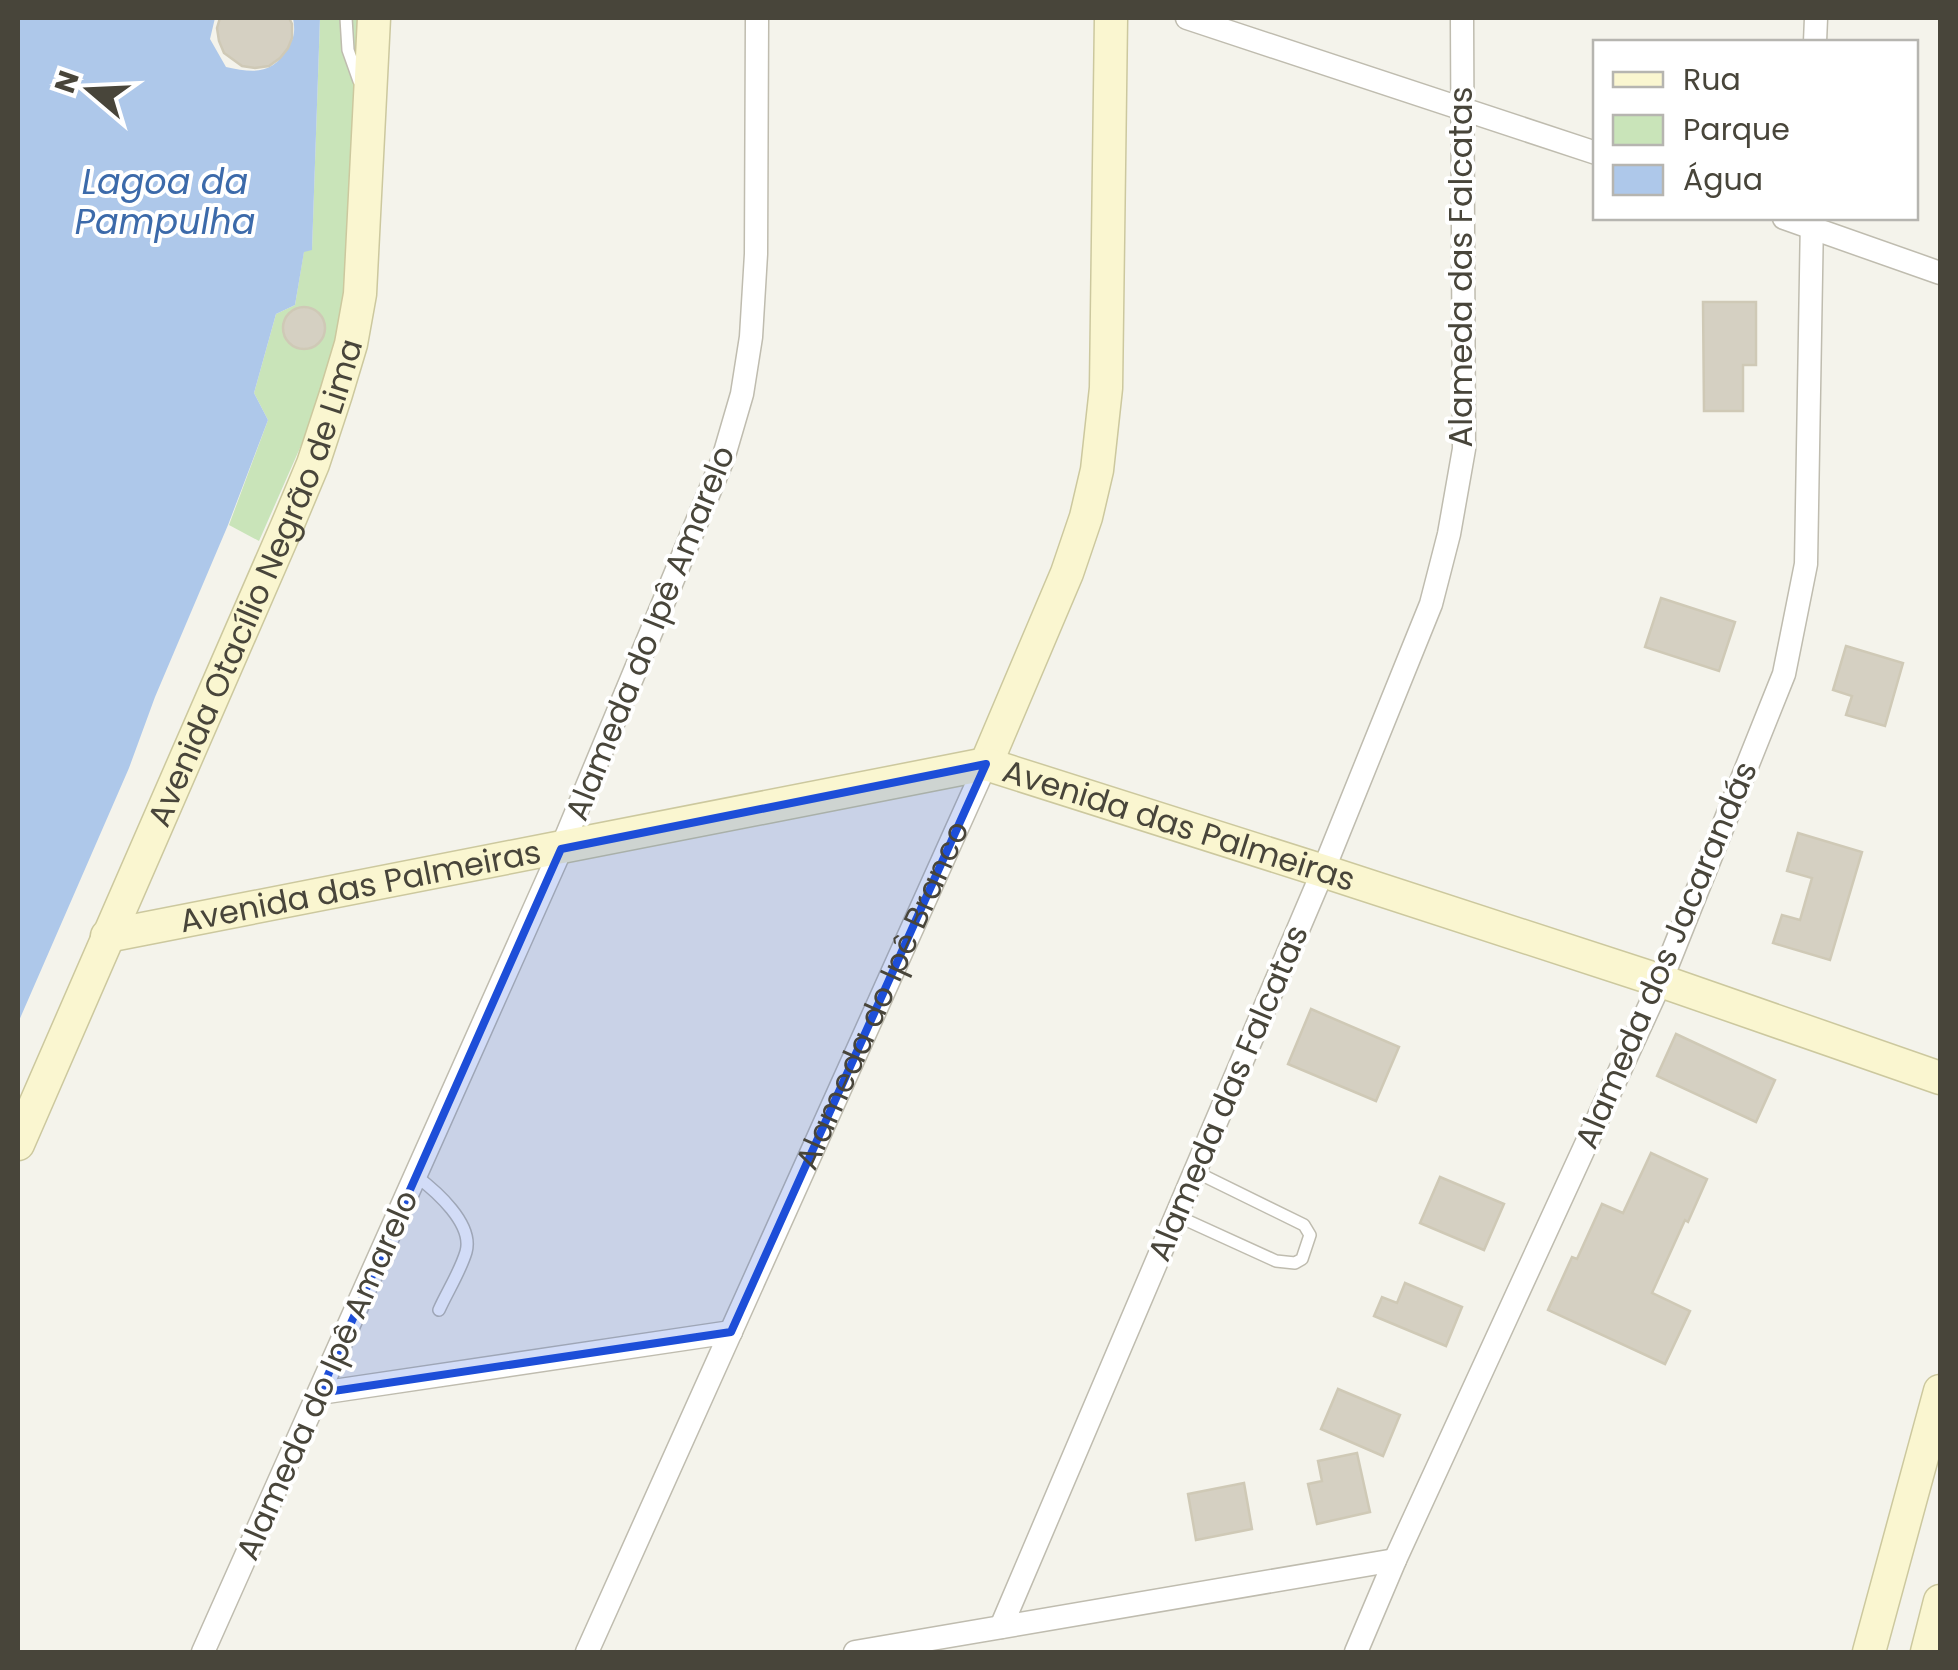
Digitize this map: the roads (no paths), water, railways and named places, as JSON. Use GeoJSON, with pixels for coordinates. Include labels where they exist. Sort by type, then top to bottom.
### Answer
{"type":"FeatureCollection","features":[{"type":"Feature","properties":{"kind":"street","name":"Avenida Otacílio Negrão de Lima"},"geometry":{"type":"LineString","coordinates":[[20,1133],[288,526],[336,394],[360,294],[374,18]]}},
{"type":"Feature","properties":{"kind":"street","name":"Alameda do Ipê Amarelo"},"geometry":{"type":"LineString","coordinates":[[203,1652],[561,848],[710,494],[734,425],[751,337],[756,254],[757,18]]}},
{"type":"Feature","properties":{"kind":"street","name":"Alameda do Ipê Branco"},"geometry":{"type":"LineString","coordinates":[[586,1652],[986,764],[1067,573],[1086,517],[1097,470],[1106,388],[1111,18]]}},
{"type":"Feature","properties":{"kind":"street"},"geometry":{"type":"LineString","coordinates":[[1187,18],[1593,152]]}},
{"type":"Feature","properties":{"kind":"street","name":"Alameda das Falcatas"},"geometry":{"type":"LineString","coordinates":[[1001,1627],[1432,604],[1464,449],[1462,18]]}},
{"type":"Feature","properties":{"kind":"street"},"geometry":{"type":"LineString","coordinates":[[1812,222],[1940,273]]}},
{"type":"Feature","properties":{"kind":"street","name":"Alameda dos Jacarandás"},"geometry":{"type":"LineString","coordinates":[[1356,1652],[1661,982],[1784,674],[1806,564],[1812,222]]}},
{"type":"Feature","properties":{"kind":"street","name":"Avenida das Palmeiras"},"geometry":{"type":"LineString","coordinates":[[107,936],[986,764],[1323,870],[1940,1078]]}},
{"type":"Feature","properties":{"kind":"street","name":"Avenida das Palmeiras"},"geometry":{"type":"LineString","coordinates":[[1879,1056],[1940,1068]]}},
{"type":"Feature","properties":{"kind":"street"},"geometry":{"type":"LineString","coordinates":[[320,1393],[730,1332]]}},
{"type":"Feature","properties":{"kind":"street"},"geometry":{"type":"LineString","coordinates":[[1869,1652],[1939,1401]]}},
{"type":"Feature","properties":{"kind":"street"},"geometry":{"type":"LineString","coordinates":[[855,1652],[1396,1560]]}},
{"type":"Feature","properties":{"kind":"street"},"geometry":{"type":"LineString","coordinates":[[1927,1652],[1940,1601]]}},
{"type":"Feature","properties":{"kind":"lane"},"geometry":{"type":"LineString","coordinates":[[346,18],[348,50],[358,80],[370,97]]}},
{"type":"Feature","properties":{"kind":"lane"},"geometry":{"type":"LineString","coordinates":[[1175,1214],[1276,1261],[1295,1263],[1302,1259],[1310,1235],[1304,1225],[1194,1171]]}},
{"type":"Feature","properties":{"kind":"lane"},"geometry":{"type":"LineString","coordinates":[[416,1176],[444,1199],[466,1236],[467,1249],[439,1310]]}},
{"type":"Feature","properties":{"kind":"water","name":"Lagoa da Pampulha"},"geometry":{"type":"Polygon","coordinates":[[[18,18],[215,18],[210,39],[226,67],[254,71],[269,67],[282,57],[293,37],[293,18],[320,18],[312,250],[304,252],[295,305],[276,314],[254,393],[268,420],[129,768],[18,1023],[18,18]]]}}]}
